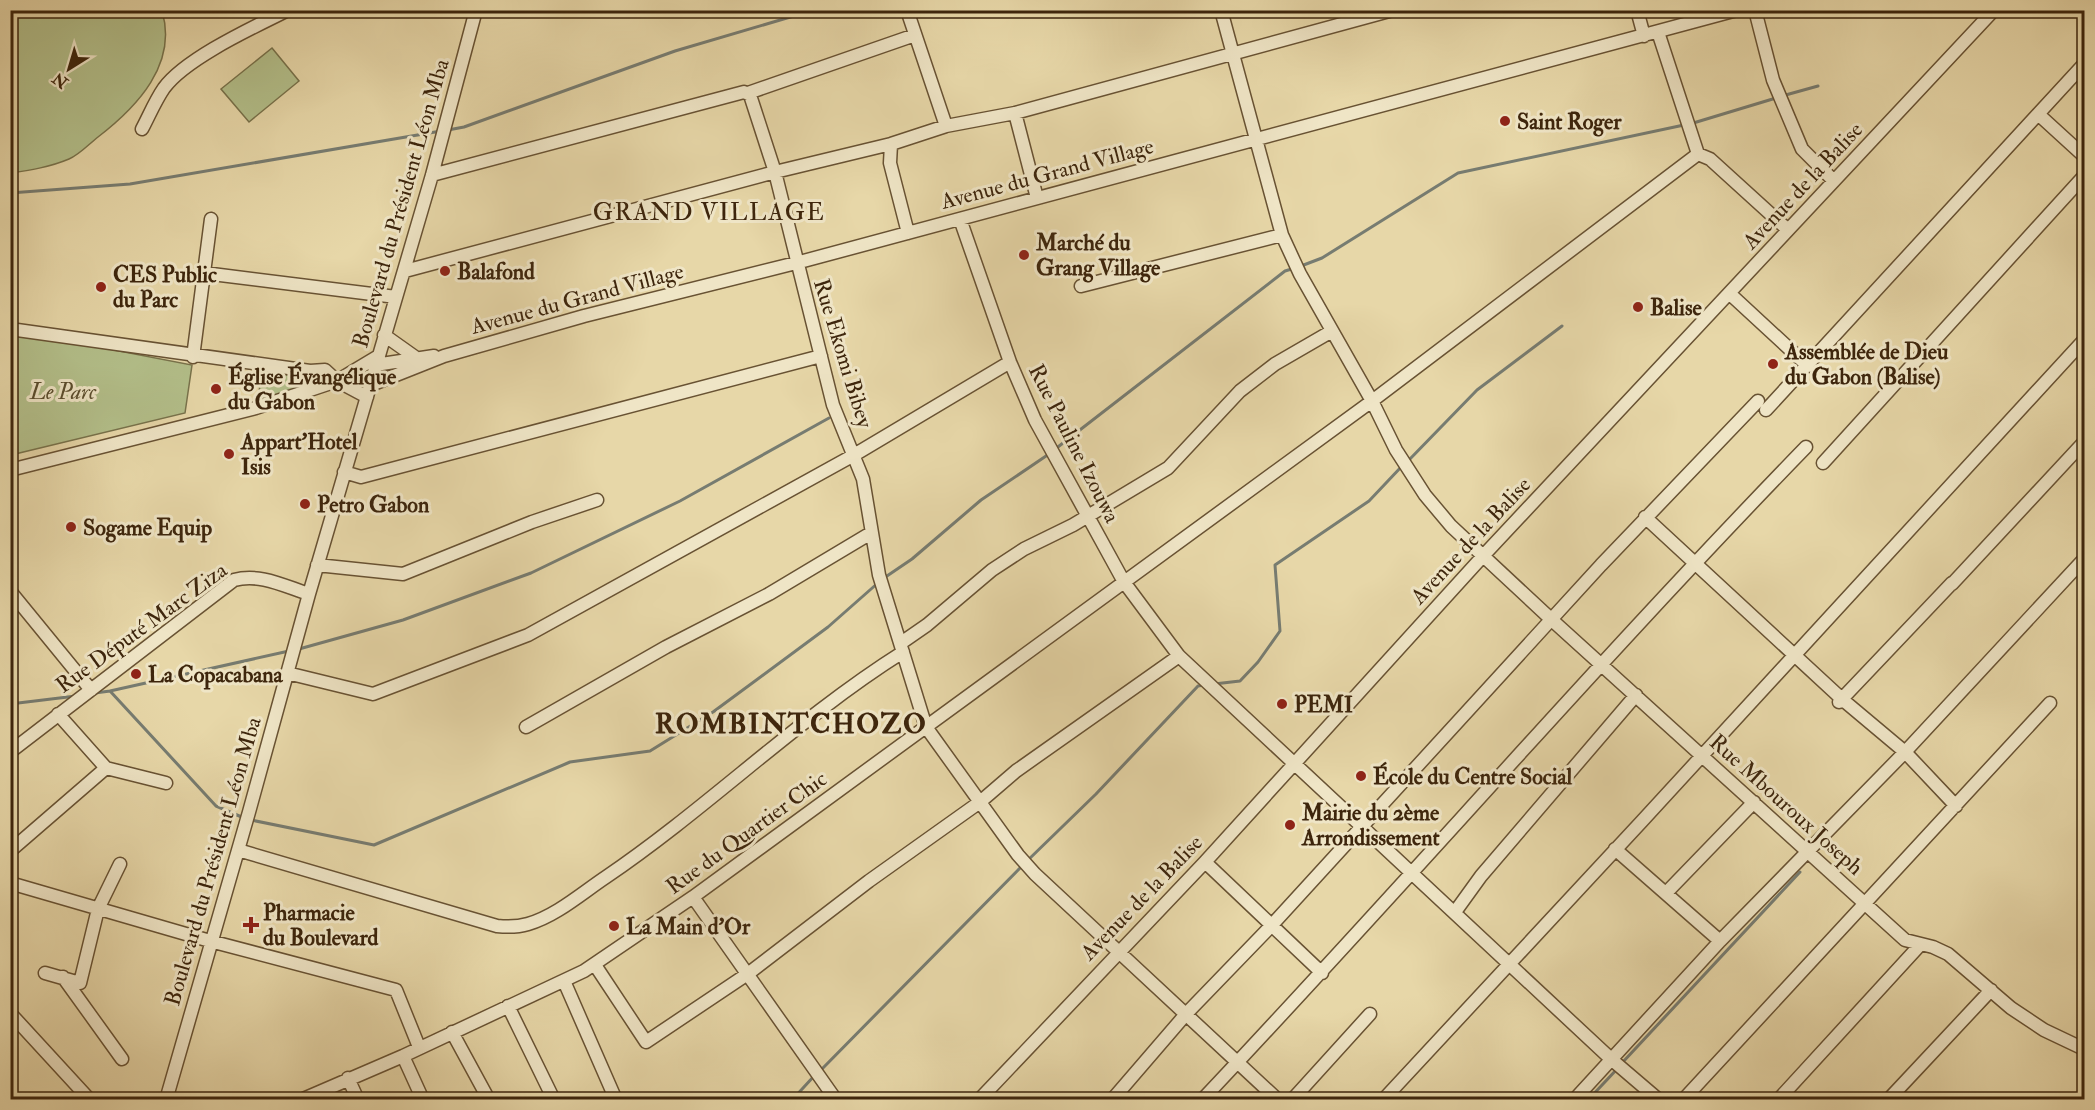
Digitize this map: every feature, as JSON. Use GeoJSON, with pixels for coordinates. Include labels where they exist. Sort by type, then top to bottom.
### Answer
{"type":"FeatureCollection","features":[{"type":"Feature","properties":{"kind":"street"},"geometry":{"type":"LineString","coordinates":[[142,129],[164,89],[173,79],[207,54],[288,10]]}},
{"type":"Feature","properties":{"kind":"street","name":"Boulevard du Président Léon Mba"},"geometry":{"type":"LineString","coordinates":[[166,1100],[317,565],[376,361],[405,271],[476,10]]}},
{"type":"Feature","properties":{"kind":"street"},"geometry":{"type":"LineString","coordinates":[[907,10],[946,126]]}},
{"type":"Feature","properties":{"kind":"street","name":"Rue Mbouroux Joseph"},"geometry":{"type":"LineString","coordinates":[[1221,10],[1282,235],[1297,268],[1372,401],[1401,458],[1425,495],[1482,556],[1552,621],[1702,754],[1905,940],[1933,947],[1948,954],[2044,1030],[2085,1049]]}},
{"type":"Feature","properties":{"kind":"street"},"geometry":{"type":"LineString","coordinates":[[405,271],[775,172],[891,144],[946,126],[1015,112],[1393,10]]}},
{"type":"Feature","properties":{"kind":"street"},"geometry":{"type":"LineString","coordinates":[[1637,10],[1644,36]]}},
{"type":"Feature","properties":{"kind":"street","name":"Avenue du Grand Village"},"geometry":{"type":"LineString","coordinates":[[369,391],[444,356],[584,316],[796,263],[1737,10]]}},
{"type":"Feature","properties":{"kind":"street"},"geometry":{"type":"LineString","coordinates":[[1755,10],[1773,80],[1802,149],[1834,181]]}},
{"type":"Feature","properties":{"kind":"street","name":"Avenue de la Balise"},"geometry":{"type":"LineString","coordinates":[[979,1100],[1118,951],[1205,862],[1482,556],[1994,10]]}},
{"type":"Feature","properties":{"kind":"street"},"geometry":{"type":"LineString","coordinates":[[1658,32],[1698,154],[1710,159],[1788,230]]}},
{"type":"Feature","properties":{"kind":"street"},"geometry":{"type":"LineString","coordinates":[[432,176],[748,93],[915,35]]}},
{"type":"Feature","properties":{"kind":"street"},"geometry":{"type":"LineString","coordinates":[[1112,1100],[1186,1014],[1272,925],[1645,517],[1762,406],[1808,366],[2085,64]]}},
{"type":"Feature","properties":{"kind":"street","name":"Rue Ekomi Bibey"},"geometry":{"type":"LineString","coordinates":[[748,93],[753,100],[775,172],[833,405],[862,479],[879,575],[926,727],[1018,855],[1035,874],[1278,1100]]}},
{"type":"Feature","properties":{"kind":"street"},"geometry":{"type":"LineString","coordinates":[[1015,112],[1037,198]]}},
{"type":"Feature","properties":{"kind":"street"},"geometry":{"type":"LineString","coordinates":[[2038,114],[2085,156]]}},
{"type":"Feature","properties":{"kind":"street"},"geometry":{"type":"LineString","coordinates":[[891,144],[890,163],[908,232]]}},
{"type":"Feature","properties":{"kind":"street","name":"Rue du Quartier Chic"},"geometry":{"type":"LineString","coordinates":[[300,1100],[403,1056],[564,981],[595,964],[693,897],[1372,401],[1698,154]]}},
{"type":"Feature","properties":{"kind":"street"},"geometry":{"type":"LineString","coordinates":[[1823,463],[2085,176]]}},
{"type":"Feature","properties":{"kind":"street"},"geometry":{"type":"LineString","coordinates":[[193,357],[211,219]]}},
{"type":"Feature","properties":{"kind":"street","name":"Rue Pauline Izouwa"},"geometry":{"type":"LineString","coordinates":[[960,219],[1010,362],[1054,454],[1124,582],[1179,656],[1659,1100]]}},
{"type":"Feature","properties":{"kind":"street"},"geometry":{"type":"LineString","coordinates":[[1081,286],[1282,235]]}},
{"type":"Feature","properties":{"kind":"street"},"geometry":{"type":"LineString","coordinates":[[204,273],[396,297]]}},
{"type":"Feature","properties":{"kind":"street"},"geometry":{"type":"LineString","coordinates":[[1729,293],[1808,366]]}},
{"type":"Feature","properties":{"kind":"street"},"geometry":{"type":"LineString","coordinates":[[10,329],[193,357],[310,371],[325,370],[337,381],[369,391]]}},
{"type":"Feature","properties":{"kind":"street"},"geometry":{"type":"LineString","coordinates":[[238,850],[497,926],[513,927],[530,924],[559,909],[643,850],[902,648],[992,570],[1024,549],[1168,468],[1240,391],[1275,364],[1332,331]]}},
{"type":"Feature","properties":{"kind":"street"},"geometry":{"type":"LineString","coordinates":[[384,335],[415,357]]}},
{"type":"Feature","properties":{"kind":"street"},"geometry":{"type":"LineString","coordinates":[[1383,1100],[1702,754],[1796,657],[2085,340]]}},
{"type":"Feature","properties":{"kind":"street"},"geometry":{"type":"LineString","coordinates":[[10,470],[256,408],[337,381],[376,361],[444,356]]}},
{"type":"Feature","properties":{"kind":"street"},"geometry":{"type":"LineString","coordinates":[[345,472],[361,477],[821,356]]}},
{"type":"Feature","properties":{"kind":"street"},"geometry":{"type":"LineString","coordinates":[[287,673],[373,694],[509,644],[854,454],[1010,362]]}},
{"type":"Feature","properties":{"kind":"street"},"geometry":{"type":"LineString","coordinates":[[1841,701],[2085,442]]}},
{"type":"Feature","properties":{"kind":"street"},"geometry":{"type":"LineString","coordinates":[[1202,1100],[1413,874],[1600,663],[1806,447]]}},
{"type":"Feature","properties":{"kind":"street"},"geometry":{"type":"LineString","coordinates":[[317,565],[403,574],[532,522],[597,500]]}},
{"type":"Feature","properties":{"kind":"street"},"geometry":{"type":"LineString","coordinates":[[1645,517],[1841,701],[1905,752],[1956,806]]}},
{"type":"Feature","properties":{"kind":"street"},"geometry":{"type":"LineString","coordinates":[[526,727],[666,647],[769,594],[871,533]]}},
{"type":"Feature","properties":{"kind":"street"},"geometry":{"type":"LineString","coordinates":[[1574,1100],[1618,1064],[1720,941],[1905,752],[2085,560]]}},
{"type":"Feature","properties":{"kind":"street","name":"Rue Député Marc Ziza"},"geometry":{"type":"LineString","coordinates":[[10,752],[234,579],[247,576],[261,578],[309,594]]}},
{"type":"Feature","properties":{"kind":"street"},"geometry":{"type":"LineString","coordinates":[[10,591],[89,691]]}},
{"type":"Feature","properties":{"kind":"street"},"geometry":{"type":"LineString","coordinates":[[595,964],[646,1042],[749,973],[869,881],[980,802],[1016,771],[1179,656]]}},
{"type":"Feature","properties":{"kind":"street"},"geometry":{"type":"LineString","coordinates":[[1455,912],[1481,876],[1636,695]]}},
{"type":"Feature","properties":{"kind":"street"},"geometry":{"type":"LineString","coordinates":[[1683,1100],[2050,703]]}},
{"type":"Feature","properties":{"kind":"street"},"geometry":{"type":"LineString","coordinates":[[58,714],[106,768],[166,783]]}},
{"type":"Feature","properties":{"kind":"street"},"geometry":{"type":"LineString","coordinates":[[10,851],[106,768]]}},
{"type":"Feature","properties":{"kind":"street"},"geometry":{"type":"LineString","coordinates":[[1666,894],[1754,802]]}},
{"type":"Feature","properties":{"kind":"street"},"geometry":{"type":"LineString","coordinates":[[1615,849],[1720,941]]}},
{"type":"Feature","properties":{"kind":"street"},"geometry":{"type":"LineString","coordinates":[[1205,862],[1322,973]]}},
{"type":"Feature","properties":{"kind":"street"},"geometry":{"type":"LineString","coordinates":[[45,973],[80,983],[98,909],[120,864]]}},
{"type":"Feature","properties":{"kind":"street"},"geometry":{"type":"LineString","coordinates":[[10,883],[210,941],[396,990],[419,1047]]}},
{"type":"Feature","properties":{"kind":"street"},"geometry":{"type":"LineString","coordinates":[[693,897],[749,973],[836,1100]]}},
{"type":"Feature","properties":{"kind":"street"},"geometry":{"type":"LineString","coordinates":[[1778,1100],[1920,945]]}},
{"type":"Feature","properties":{"kind":"street"},"geometry":{"type":"LineString","coordinates":[[63,977],[122,1059]]}},
{"type":"Feature","properties":{"kind":"street"},"geometry":{"type":"LineString","coordinates":[[564,981],[616,1100]]}},
{"type":"Feature","properties":{"kind":"street"},"geometry":{"type":"LineString","coordinates":[[1888,1100],[1991,990]]}},
{"type":"Feature","properties":{"kind":"street"},"geometry":{"type":"LineString","coordinates":[[508,1006],[554,1100]]}},
{"type":"Feature","properties":{"kind":"street"},"geometry":{"type":"LineString","coordinates":[[1292,1100],[1370,1014]]}},
{"type":"Feature","properties":{"kind":"street"},"geometry":{"type":"LineString","coordinates":[[12,1017],[90,1100]]}},
{"type":"Feature","properties":{"kind":"street"},"geometry":{"type":"LineString","coordinates":[[452,1032],[489,1100]]}},
{"type":"Feature","properties":{"kind":"street"},"geometry":{"type":"LineString","coordinates":[[403,1056],[423,1100]]}},
{"type":"Feature","properties":{"kind":"street"},"geometry":{"type":"LineString","coordinates":[[348,1078],[358,1100]]}},
{"type":"Feature","properties":{"kind":"green space"},"geometry":{"type":"Polygon","coordinates":[[[11,10],[162,11],[165,30],[164,49],[151,83],[140,98],[113,125],[69,159],[48,166],[11,173],[11,10]]]}},
{"type":"Feature","properties":{"kind":"green space"},"geometry":{"type":"Polygon","coordinates":[[[272,48],[299,81],[249,122],[221,89],[272,48]]]}},
{"type":"Feature","properties":{"kind":"green space","name":"Le Parc"},"geometry":{"type":"Polygon","coordinates":[[[10,330],[192,365],[185,413],[11,455],[10,330]]]}},
{"type":"Feature","properties":{"kind":"green space"},"geometry":{"type":"Polygon","coordinates":[[[260,371],[307,378],[306,392],[259,404],[260,371]]]}},
{"type":"Feature","properties":{"kind":"waterway"},"geometry":{"type":"LineString","coordinates":[[448,130],[464,127],[675,51],[814,10]]}},
{"type":"Feature","properties":{"kind":"waterway"},"geometry":{"type":"LineString","coordinates":[[1782,96],[1818,86]]}},
{"type":"Feature","properties":{"kind":"waterway"},"geometry":{"type":"LineString","coordinates":[[1690,124],[1776,98]]}},
{"type":"Feature","properties":{"kind":"waterway"},"geometry":{"type":"LineString","coordinates":[[1301,266],[1322,258],[1458,173],[1684,125]]}},
{"type":"Feature","properties":{"kind":"waterway"},"geometry":{"type":"LineString","coordinates":[[10,193],[130,184],[441,131]]}},
{"type":"Feature","properties":{"kind":"waterway"},"geometry":{"type":"LineString","coordinates":[[1054,450],[1285,271],[1295,268]]}},
{"type":"Feature","properties":{"kind":"waterway"},"geometry":{"type":"LineString","coordinates":[[1408,461],[1477,390],[1562,326]]}},
{"type":"Feature","properties":{"kind":"waterway"},"geometry":{"type":"LineString","coordinates":[[299,649],[403,620],[531,573],[680,501],[829,418]]}},
{"type":"Feature","properties":{"kind":"waterway"},"geometry":{"type":"LineString","coordinates":[[884,578],[912,559],[981,500],[1049,454]]}},
{"type":"Feature","properties":{"kind":"waterway"},"geometry":{"type":"LineString","coordinates":[[1214,684],[1240,681],[1258,662],[1280,631],[1275,565],[1369,501],[1403,465]]}},
{"type":"Feature","properties":{"kind":"waterway"},"geometry":{"type":"LineString","coordinates":[[251,820],[374,845],[570,762],[650,751],[713,712],[828,627],[879,582]]}},
{"type":"Feature","properties":{"kind":"waterway"},"geometry":{"type":"LineString","coordinates":[[110,691],[289,651]]}},
{"type":"Feature","properties":{"kind":"waterway"},"geometry":{"type":"LineString","coordinates":[[1027,861],[1096,794],[1198,686],[1204,685]]}},
{"type":"Feature","properties":{"kind":"waterway"},"geometry":{"type":"LineString","coordinates":[[95,693],[110,691],[216,806],[244,818]]}},
{"type":"Feature","properties":{"kind":"waterway"},"geometry":{"type":"LineString","coordinates":[[10,704],[76,696]]}},
{"type":"Feature","properties":{"kind":"waterway"},"geometry":{"type":"LineString","coordinates":[[820,1071],[1022,866]]}},
{"type":"Feature","properties":{"kind":"waterway"},"geometry":{"type":"LineString","coordinates":[[1622,1063],[1800,872]]}},
{"type":"Feature","properties":{"kind":"waterway"},"geometry":{"type":"LineString","coordinates":[[1588,1100],[1618,1068]]}},
{"type":"Feature","properties":{"kind":"waterway"},"geometry":{"type":"LineString","coordinates":[[792,1100],[815,1075]]}},
{"type":"Feature","properties":{"kind":"place","name":"Saint Roger"},"geometry":{"type":"Point","coordinates":[1505,121]}},
{"type":"Feature","properties":{"kind":"place","name":"Marché du Grang Village"},"geometry":{"type":"Point","coordinates":[1024,255]}},
{"type":"Feature","properties":{"kind":"place","name":"Balafond"},"geometry":{"type":"Point","coordinates":[445,271]}},
{"type":"Feature","properties":{"kind":"place","name":"CES Public du Parc"},"geometry":{"type":"Point","coordinates":[101,287]}},
{"type":"Feature","properties":{"kind":"place","name":"Balise"},"geometry":{"type":"Point","coordinates":[1638,307]}},
{"type":"Feature","properties":{"kind":"place","name":"Assemblée de Dieu du Gabon (Balise)"},"geometry":{"type":"Point","coordinates":[1773,364]}},
{"type":"Feature","properties":{"kind":"place","name":"Église Évangélique du Gabon"},"geometry":{"type":"Point","coordinates":[216,389]}},
{"type":"Feature","properties":{"kind":"place","name":"Appart'Hotel Isis"},"geometry":{"type":"Point","coordinates":[229,454]}},
{"type":"Feature","properties":{"kind":"place","name":"Petro Gabon"},"geometry":{"type":"Point","coordinates":[305,504]}},
{"type":"Feature","properties":{"kind":"place","name":"Sogame Equip"},"geometry":{"type":"Point","coordinates":[71,527]}},
{"type":"Feature","properties":{"kind":"place","name":"La Copacabana"},"geometry":{"type":"Point","coordinates":[136,674]}},
{"type":"Feature","properties":{"kind":"place","name":"PEMI"},"geometry":{"type":"Point","coordinates":[1282,704]}},
{"type":"Feature","properties":{"kind":"place","name":"École du Centre Social"},"geometry":{"type":"Point","coordinates":[1361,776]}},
{"type":"Feature","properties":{"kind":"place","name":"Mairie du 2ème Arrondissement"},"geometry":{"type":"Point","coordinates":[1290,825]}},
{"type":"Feature","properties":{"kind":"place","name":"Pharmacie du Boulevard"},"geometry":{"type":"Point","coordinates":[251,925]}},
{"type":"Feature","properties":{"kind":"place","name":"La Main d'Or"},"geometry":{"type":"Point","coordinates":[614,926]}},
{"type":"Feature","properties":{"kind":"district","name":"GRAND VILLAGE"},"geometry":{"type":"Point","coordinates":[709,212]}},
{"type":"Feature","properties":{"kind":"district","name":"ROMBINTCHOZO"},"geometry":{"type":"Point","coordinates":[791,723]}}]}
